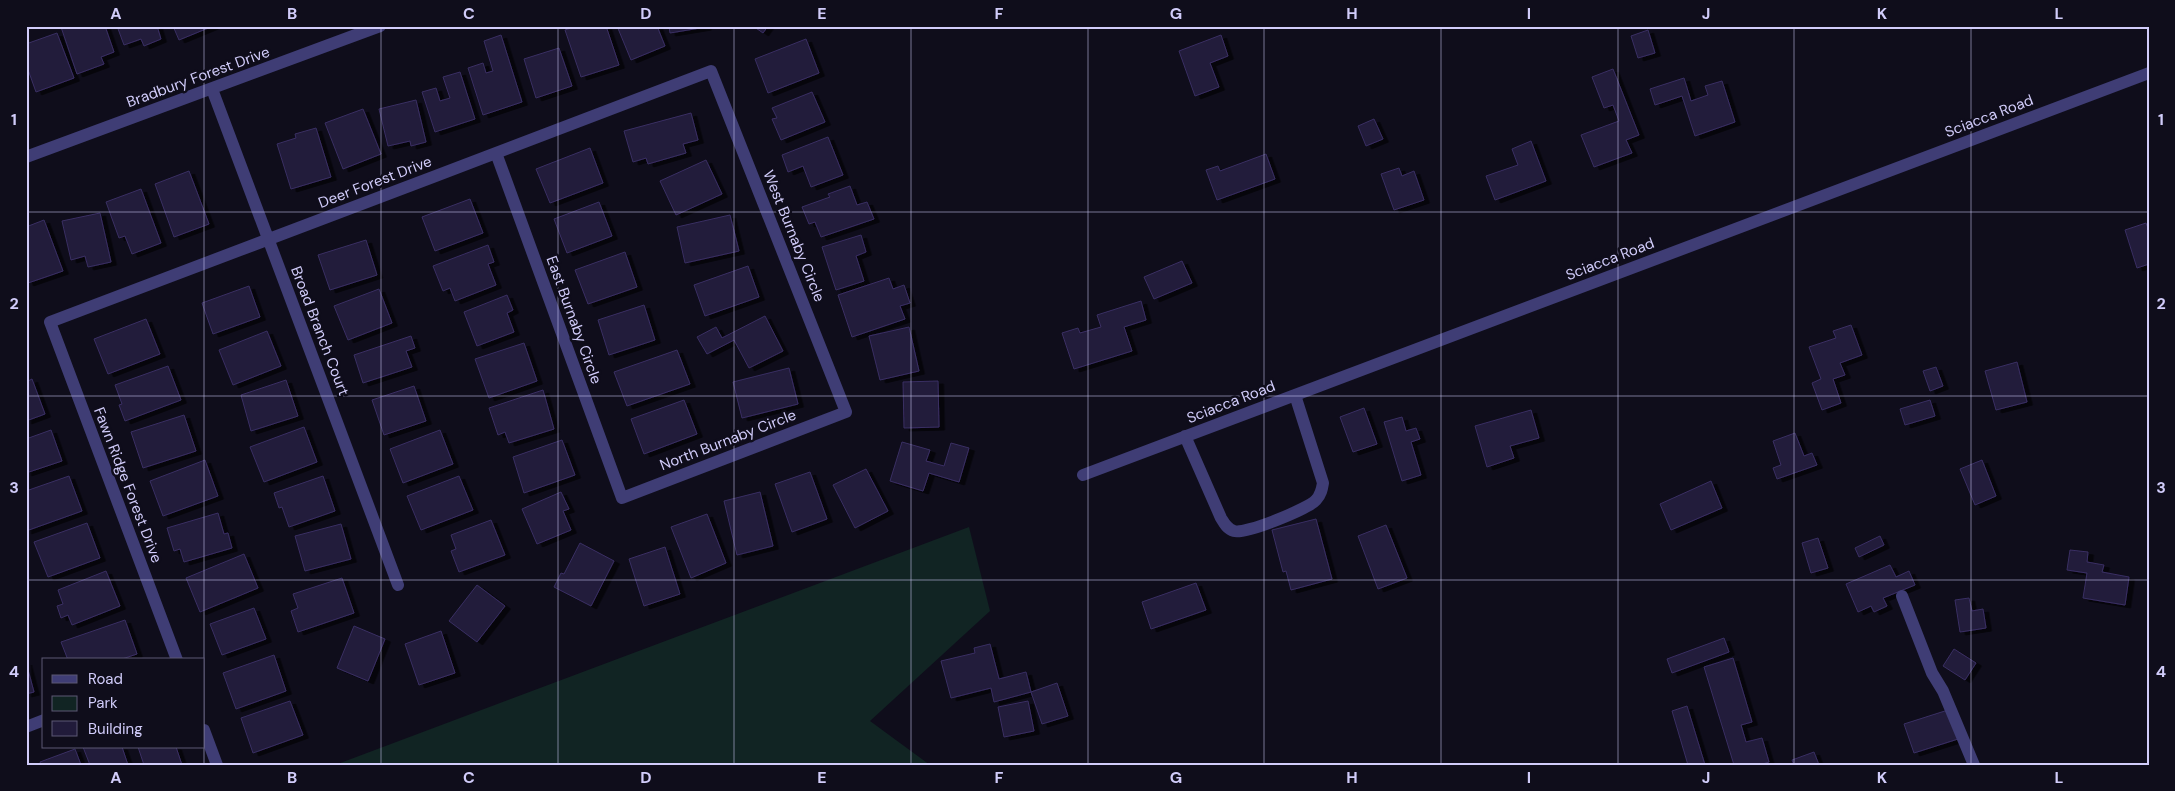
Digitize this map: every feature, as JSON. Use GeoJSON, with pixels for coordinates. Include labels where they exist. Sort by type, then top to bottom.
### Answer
{"type":"FeatureCollection","features":[{"type":"Feature","properties":{"kind":"street","name":"Bradbury Forest Drive"},"geometry":{"type":"LineString","coordinates":[[26,157],[380,26]]}},
{"type":"Feature","properties":{"kind":"street","name":"Deer Forest Drive"},"geometry":{"type":"LineString","coordinates":[[50,322],[711,72]]}},
{"type":"Feature","properties":{"kind":"street","name":"West Burnaby Circle"},"geometry":{"type":"LineString","coordinates":[[711,72],[846,412]]}},
{"type":"Feature","properties":{"kind":"street","name":"Sciacca Road"},"geometry":{"type":"LineString","coordinates":[[1082,475],[2149,73]]}},
{"type":"Feature","properties":{"kind":"street","name":"Broad Branch Court"},"geometry":{"type":"LineString","coordinates":[[212,89],[398,585]]}},
{"type":"Feature","properties":{"kind":"street","name":"East Burnaby Circle"},"geometry":{"type":"LineString","coordinates":[[496,153],[622,498]]}},
{"type":"Feature","properties":{"kind":"street","name":"Fawn Ridge Forest Drive"},"geometry":{"type":"LineString","coordinates":[[50,322],[176,658]]}},
{"type":"Feature","properties":{"kind":"street"},"geometry":{"type":"LineString","coordinates":[[1185,436],[1221,518],[1228,528],[1235,532],[1246,530],[1283,518],[1316,500],[1322,493],[1323,483],[1295,395]]}},
{"type":"Feature","properties":{"kind":"street","name":"North Burnaby Circle"},"geometry":{"type":"LineString","coordinates":[[622,498],[846,412]]}},
{"type":"Feature","properties":{"kind":"street"},"geometry":{"type":"LineString","coordinates":[[1902,596],[1932,673],[1947,699],[1974,765]]}},
{"type":"Feature","properties":{"kind":"street"},"geometry":{"type":"LineString","coordinates":[[26,727],[42,721]]}},
{"type":"Feature","properties":{"kind":"street"},"geometry":{"type":"LineString","coordinates":[[205,733],[217,765]]}},
{"type":"Feature","properties":{"kind":"green space"},"geometry":{"type":"Polygon","coordinates":[[[969,527],[990,611],[870,721],[930,765],[335,765],[969,527]]]}},
{"type":"Feature","properties":{"kind":"building"},"geometry":{"type":"Polygon","coordinates":[[[105,26],[114,52],[101,57],[104,64],[77,74],[61,27],[105,26]]]}},
{"type":"Feature","properties":{"kind":"building"},"geometry":{"type":"Polygon","coordinates":[[[117,26],[157,26],[161,39],[144,46],[141,39],[124,45],[117,26]]]}},
{"type":"Feature","properties":{"kind":"building"},"geometry":{"type":"Polygon","coordinates":[[[173,26],[213,26],[179,40],[173,26]]]}},
{"type":"Feature","properties":{"kind":"building"},"geometry":{"type":"Polygon","coordinates":[[[577,26],[606,26],[619,65],[581,77],[565,30],[577,26]]]}},
{"type":"Feature","properties":{"kind":"building"},"geometry":{"type":"Polygon","coordinates":[[[617,26],[657,26],[665,46],[631,60],[617,26]]]}},
{"type":"Feature","properties":{"kind":"building"},"geometry":{"type":"Polygon","coordinates":[[[669,26],[706,26],[706,27],[670,33],[669,26]]]}},
{"type":"Feature","properties":{"kind":"building"},"geometry":{"type":"Polygon","coordinates":[[[753,26],[768,26],[763,33],[753,26]]]}},
{"type":"Feature","properties":{"kind":"building"},"geometry":{"type":"Polygon","coordinates":[[[1648,30],[1655,53],[1638,58],[1631,36],[1648,30]]]}},
{"type":"Feature","properties":{"kind":"building"},"geometry":{"type":"Polygon","coordinates":[[[57,33],[74,78],[36,92],[26,64],[26,44],[57,33]]]}},
{"type":"Feature","properties":{"kind":"building"},"geometry":{"type":"Polygon","coordinates":[[[501,35],[522,102],[483,115],[468,68],[483,63],[486,73],[493,71],[484,41],[501,35]]]}},
{"type":"Feature","properties":{"kind":"building"},"geometry":{"type":"Polygon","coordinates":[[[1221,35],[1228,56],[1210,63],[1219,87],[1195,96],[1179,51],[1221,35]]]}},
{"type":"Feature","properties":{"kind":"building"},"geometry":{"type":"Polygon","coordinates":[[[806,39],[819,73],[768,93],[755,59],[806,39]]]}},
{"type":"Feature","properties":{"kind":"building"},"geometry":{"type":"Polygon","coordinates":[[[559,48],[572,86],[536,98],[524,59],[559,48]]]}},
{"type":"Feature","properties":{"kind":"building"},"geometry":{"type":"Polygon","coordinates":[[[1613,69],[1639,135],[1626,140],[1632,153],[1594,167],[1581,135],[1619,121],[1613,105],[1604,108],[1592,77],[1613,69]]]}},
{"type":"Feature","properties":{"kind":"building"},"geometry":{"type":"Polygon","coordinates":[[[460,72],[475,119],[435,132],[422,92],[436,88],[440,101],[450,98],[443,77],[460,72]]]}},
{"type":"Feature","properties":{"kind":"building"},"geometry":{"type":"Polygon","coordinates":[[[1684,78],[1691,101],[1708,95],[1705,86],[1722,81],[1735,122],[1695,136],[1682,96],[1655,105],[1650,89],[1684,78]]]}},
{"type":"Feature","properties":{"kind":"building"},"geometry":{"type":"Polygon","coordinates":[[[812,92],[825,122],[781,140],[772,119],[777,118],[772,108],[812,92]]]}},
{"type":"Feature","properties":{"kind":"building"},"geometry":{"type":"Polygon","coordinates":[[[416,100],[426,142],[411,146],[410,141],[388,146],[379,109],[416,100]]]}},
{"type":"Feature","properties":{"kind":"building"},"geometry":{"type":"Polygon","coordinates":[[[363,109],[381,154],[343,169],[325,123],[363,109]]]}},
{"type":"Feature","properties":{"kind":"building"},"geometry":{"type":"Polygon","coordinates":[[[691,113],[698,140],[683,144],[686,153],[648,164],[646,158],[633,162],[624,131],[691,113]]]}},
{"type":"Feature","properties":{"kind":"building"},"geometry":{"type":"Polygon","coordinates":[[[1374,119],[1383,139],[1366,146],[1358,126],[1374,119]]]}},
{"type":"Feature","properties":{"kind":"building"},"geometry":{"type":"Polygon","coordinates":[[[316,128],[331,177],[291,189],[277,144],[296,138],[295,134],[316,128]]]}},
{"type":"Feature","properties":{"kind":"building"},"geometry":{"type":"Polygon","coordinates":[[[828,137],[843,175],[811,187],[803,166],[788,172],[782,155],[828,137]]]}},
{"type":"Feature","properties":{"kind":"building"},"geometry":{"type":"Polygon","coordinates":[[[1531,141],[1546,181],[1495,200],[1486,176],[1518,165],[1512,149],[1531,141]]]}},
{"type":"Feature","properties":{"kind":"building"},"geometry":{"type":"Polygon","coordinates":[[[590,148],[603,183],[550,203],[536,169],[590,148]]]}},
{"type":"Feature","properties":{"kind":"building"},"geometry":{"type":"Polygon","coordinates":[[[1266,154],[1275,179],[1217,200],[1206,170],[1218,166],[1220,171],[1266,154]]]}},
{"type":"Feature","properties":{"kind":"building"},"geometry":{"type":"Polygon","coordinates":[[[706,160],[722,194],[676,215],[660,181],[706,160]]]}},
{"type":"Feature","properties":{"kind":"building"},"geometry":{"type":"Polygon","coordinates":[[[1399,168],[1402,176],[1414,171],[1424,200],[1394,210],[1381,174],[1399,168]]]}},
{"type":"Feature","properties":{"kind":"building"},"geometry":{"type":"Polygon","coordinates":[[[189,171],[209,224],[174,237],[155,184],[189,171]]]}},
{"type":"Feature","properties":{"kind":"building"},"geometry":{"type":"Polygon","coordinates":[[[850,186],[857,205],[867,202],[874,219],[821,237],[815,222],[809,224],[802,207],[830,197],[828,194],[850,186]]]}},
{"type":"Feature","properties":{"kind":"building"},"geometry":{"type":"Polygon","coordinates":[[[141,189],[161,243],[132,254],[125,236],[119,238],[106,202],[141,189]]]}},
{"type":"Feature","properties":{"kind":"building"},"geometry":{"type":"Polygon","coordinates":[[[470,199],[483,233],[435,251],[422,217],[470,199]]]}},
{"type":"Feature","properties":{"kind":"building"},"geometry":{"type":"Polygon","coordinates":[[[599,202],[612,236],[567,253],[554,219],[599,202]]]}},
{"type":"Feature","properties":{"kind":"building"},"geometry":{"type":"Polygon","coordinates":[[[100,213],[111,262],[88,267],[85,256],[71,260],[62,221],[100,213]]]}},
{"type":"Feature","properties":{"kind":"building"},"geometry":{"type":"Polygon","coordinates":[[[730,215],[739,251],[685,263],[677,227],[730,215]]]}},
{"type":"Feature","properties":{"kind":"building"},"geometry":{"type":"Polygon","coordinates":[[[44,220],[63,271],[28,283],[26,278],[26,227],[44,220]]]}},
{"type":"Feature","properties":{"kind":"building"},"geometry":{"type":"Polygon","coordinates":[[[2146,223],[2149,231],[2149,264],[2137,268],[2125,230],[2146,223]]]}},
{"type":"Feature","properties":{"kind":"building"},"geometry":{"type":"Polygon","coordinates":[[[861,235],[866,252],[856,256],[864,281],[836,290],[822,247],[861,235]]]}},
{"type":"Feature","properties":{"kind":"building"},"geometry":{"type":"Polygon","coordinates":[[[366,240],[377,275],[330,290],[318,255],[366,240]]]}},
{"type":"Feature","properties":{"kind":"building"},"geometry":{"type":"Polygon","coordinates":[[[488,245],[494,262],[488,264],[496,285],[455,301],[450,288],[443,291],[433,266],[488,245]]]}},
{"type":"Feature","properties":{"kind":"building"},"geometry":{"type":"Polygon","coordinates":[[[625,252],[637,287],[588,304],[575,270],[625,252]]]}},
{"type":"Feature","properties":{"kind":"building"},"geometry":{"type":"Polygon","coordinates":[[[1182,261],[1192,283],[1154,299],[1144,277],[1182,261]]]}},
{"type":"Feature","properties":{"kind":"building"},"geometry":{"type":"Polygon","coordinates":[[[748,266],[759,297],[705,316],[694,285],[748,266]]]}},
{"type":"Feature","properties":{"kind":"building"},"geometry":{"type":"Polygon","coordinates":[[[889,278],[893,289],[904,285],[910,303],[900,306],[905,319],[852,337],[838,295],[889,278]]]}},
{"type":"Feature","properties":{"kind":"building"},"geometry":{"type":"Polygon","coordinates":[[[249,286],[260,317],[213,334],[202,303],[249,286]]]}},
{"type":"Feature","properties":{"kind":"building"},"geometry":{"type":"Polygon","coordinates":[[[379,289],[392,323],[348,340],[334,306],[379,289]]]}},
{"type":"Feature","properties":{"kind":"building"},"geometry":{"type":"Polygon","coordinates":[[[507,295],[513,310],[507,313],[514,332],[477,346],[464,312],[507,295]]]}},
{"type":"Feature","properties":{"kind":"building"},"geometry":{"type":"Polygon","coordinates":[[[1141,301],[1146,320],[1124,327],[1132,351],[1074,369],[1062,333],[1078,328],[1080,333],[1101,327],[1097,315],[1141,301]]]}},
{"type":"Feature","properties":{"kind":"building"},"geometry":{"type":"Polygon","coordinates":[[[644,305],[655,340],[609,355],[598,320],[644,305]]]}},
{"type":"Feature","properties":{"kind":"building"},"geometry":{"type":"Polygon","coordinates":[[[765,316],[783,351],[749,368],[734,340],[707,354],[697,337],[716,327],[722,338],[765,316]]]}},
{"type":"Feature","properties":{"kind":"building"},"geometry":{"type":"Polygon","coordinates":[[[146,319],[160,354],[108,374],[94,339],[146,319]]]}},
{"type":"Feature","properties":{"kind":"building"},"geometry":{"type":"Polygon","coordinates":[[[1851,325],[1862,355],[1840,363],[1845,375],[1833,379],[1841,403],[1822,410],[1812,383],[1821,379],[1809,347],[1836,338],[1833,331],[1851,325]]]}},
{"type":"Feature","properties":{"kind":"building"},"geometry":{"type":"Polygon","coordinates":[[[909,327],[919,371],[880,380],[869,336],[909,327]]]}},
{"type":"Feature","properties":{"kind":"building"},"geometry":{"type":"Polygon","coordinates":[[[267,331],[281,366],[233,385],[219,350],[267,331]]]}},
{"type":"Feature","properties":{"kind":"building"},"geometry":{"type":"Polygon","coordinates":[[[411,336],[415,348],[406,351],[412,367],[363,383],[354,355],[411,336]]]}},
{"type":"Feature","properties":{"kind":"building"},"geometry":{"type":"Polygon","coordinates":[[[524,343],[537,381],[489,398],[475,359],[524,343]]]}},
{"type":"Feature","properties":{"kind":"building"},"geometry":{"type":"Polygon","coordinates":[[[677,350],[690,384],[627,406],[614,372],[677,350]]]}},
{"type":"Feature","properties":{"kind":"building"},"geometry":{"type":"Polygon","coordinates":[[[2017,362],[2027,402],[1996,410],[1985,371],[2017,362]]]}},
{"type":"Feature","properties":{"kind":"building"},"geometry":{"type":"Polygon","coordinates":[[[168,366],[181,400],[125,421],[119,405],[122,404],[115,385],[168,366]]]}},
{"type":"Feature","properties":{"kind":"building"},"geometry":{"type":"Polygon","coordinates":[[[1936,367],[1943,386],[1930,391],[1923,371],[1936,367]]]}},
{"type":"Feature","properties":{"kind":"building"},"geometry":{"type":"Polygon","coordinates":[[[789,368],[798,404],[742,418],[733,382],[789,368]]]}},
{"type":"Feature","properties":{"kind":"building"},"geometry":{"type":"Polygon","coordinates":[[[32,379],[45,414],[26,421],[26,382],[32,379]]]}},
{"type":"Feature","properties":{"kind":"building"},"geometry":{"type":"Polygon","coordinates":[[[286,380],[298,416],[251,431],[241,395],[286,380]]]}},
{"type":"Feature","properties":{"kind":"building"},"geometry":{"type":"Polygon","coordinates":[[[938,381],[939,427],[904,428],[903,382],[938,381]]]}},
{"type":"Feature","properties":{"kind":"building"},"geometry":{"type":"Polygon","coordinates":[[[414,386],[426,421],[384,435],[372,400],[414,386]]]}},
{"type":"Feature","properties":{"kind":"building"},"geometry":{"type":"Polygon","coordinates":[[[543,390],[554,429],[509,443],[505,432],[498,435],[489,408],[543,390]]]}},
{"type":"Feature","properties":{"kind":"building"},"geometry":{"type":"Polygon","coordinates":[[[684,400],[697,434],[644,454],[631,419],[684,400]]]}},
{"type":"Feature","properties":{"kind":"building"},"geometry":{"type":"Polygon","coordinates":[[[1930,400],[1935,416],[1905,425],[1900,409],[1930,400]]]}},
{"type":"Feature","properties":{"kind":"building"},"geometry":{"type":"Polygon","coordinates":[[[1364,408],[1377,444],[1353,452],[1340,417],[1364,408]]]}},
{"type":"Feature","properties":{"kind":"building"},"geometry":{"type":"Polygon","coordinates":[[[1531,410],[1539,438],[1510,446],[1514,458],[1487,467],[1475,426],[1531,410]]]}},
{"type":"Feature","properties":{"kind":"building"},"geometry":{"type":"Polygon","coordinates":[[[184,415],[196,451],[143,468],[131,432],[184,415]]]}},
{"type":"Feature","properties":{"kind":"building"},"geometry":{"type":"Polygon","coordinates":[[[1402,417],[1406,431],[1416,428],[1420,439],[1411,442],[1421,475],[1402,481],[1384,422],[1402,417]]]}},
{"type":"Feature","properties":{"kind":"building"},"geometry":{"type":"Polygon","coordinates":[[[304,427],[317,462],[264,482],[250,447],[304,427]]]}},
{"type":"Feature","properties":{"kind":"building"},"geometry":{"type":"Polygon","coordinates":[[[51,430],[62,461],[26,473],[26,439],[51,430]]]}},
{"type":"Feature","properties":{"kind":"building"},"geometry":{"type":"Polygon","coordinates":[[[440,430],[453,464],[403,483],[390,449],[440,430]]]}},
{"type":"Feature","properties":{"kind":"building"},"geometry":{"type":"Polygon","coordinates":[[[1795,433],[1804,456],[1812,453],[1817,465],[1777,479],[1773,468],[1781,465],[1773,441],[1795,433]]]}},
{"type":"Feature","properties":{"kind":"building"},"geometry":{"type":"Polygon","coordinates":[[[562,440],[575,475],[524,493],[513,457],[562,440]]]}},
{"type":"Feature","properties":{"kind":"building"},"geometry":{"type":"Polygon","coordinates":[[[902,442],[930,450],[926,461],[944,466],[951,443],[969,448],[959,482],[929,473],[923,491],[890,481],[902,442]]]}},
{"type":"Feature","properties":{"kind":"building"},"geometry":{"type":"Polygon","coordinates":[[[205,460],[218,496],[163,516],[150,481],[205,460]]]}},
{"type":"Feature","properties":{"kind":"building"},"geometry":{"type":"Polygon","coordinates":[[[1982,460],[1996,496],[1975,505],[1960,469],[1982,460]]]}},
{"type":"Feature","properties":{"kind":"building"},"geometry":{"type":"Polygon","coordinates":[[[866,469],[888,511],[855,528],[833,485],[866,469]]]}},
{"type":"Feature","properties":{"kind":"building"},"geometry":{"type":"Polygon","coordinates":[[[810,472],[827,519],[792,532],[775,484],[810,472]]]}},
{"type":"Feature","properties":{"kind":"building"},"geometry":{"type":"Polygon","coordinates":[[[69,476],[82,511],[26,531],[26,491],[69,476]]]}},
{"type":"Feature","properties":{"kind":"building"},"geometry":{"type":"Polygon","coordinates":[[[323,476],[335,511],[289,527],[282,507],[279,508],[274,493],[323,476]]]}},
{"type":"Feature","properties":{"kind":"building"},"geometry":{"type":"Polygon","coordinates":[[[459,476],[473,510],[421,530],[407,496],[459,476]]]}},
{"type":"Feature","properties":{"kind":"building"},"geometry":{"type":"Polygon","coordinates":[[[1711,481],[1722,508],[1671,530],[1660,504],[1711,481]]]}},
{"type":"Feature","properties":{"kind":"building"},"geometry":{"type":"Polygon","coordinates":[[[561,492],[569,509],[563,511],[571,530],[537,544],[522,509],[561,492]]]}},
{"type":"Feature","properties":{"kind":"building"},"geometry":{"type":"Polygon","coordinates":[[[760,492],[773,546],[737,555],[724,501],[760,492]]]}},
{"type":"Feature","properties":{"kind":"building"},"geometry":{"type":"Polygon","coordinates":[[[218,513],[224,534],[228,533],[232,548],[184,562],[180,549],[174,551],[167,528],[218,513]]]}},
{"type":"Feature","properties":{"kind":"building"},"geometry":{"type":"Polygon","coordinates":[[[707,514],[726,563],[691,578],[671,527],[707,514]]]}},
{"type":"Feature","properties":{"kind":"building"},"geometry":{"type":"Polygon","coordinates":[[[1316,519],[1332,579],[1291,590],[1286,571],[1283,572],[1272,530],[1316,519]]]}},
{"type":"Feature","properties":{"kind":"building"},"geometry":{"type":"Polygon","coordinates":[[[491,520],[505,555],[459,572],[451,551],[456,549],[451,535],[491,520]]]}},
{"type":"Feature","properties":{"kind":"building"},"geometry":{"type":"Polygon","coordinates":[[[87,523],[100,558],[48,577],[34,542],[87,523]]]}},
{"type":"Feature","properties":{"kind":"building"},"geometry":{"type":"Polygon","coordinates":[[[341,524],[351,559],[305,571],[295,536],[341,524]]]}},
{"type":"Feature","properties":{"kind":"building"},"geometry":{"type":"Polygon","coordinates":[[[1386,525],[1407,578],[1378,589],[1358,536],[1386,525]]]}},
{"type":"Feature","properties":{"kind":"building"},"geometry":{"type":"Polygon","coordinates":[[[1880,536],[1884,545],[1859,557],[1855,548],[1880,536]]]}},
{"type":"Feature","properties":{"kind":"building"},"geometry":{"type":"Polygon","coordinates":[[[1818,538],[1828,568],[1811,573],[1802,543],[1818,538]]]}},
{"type":"Feature","properties":{"kind":"building"},"geometry":{"type":"Polygon","coordinates":[[[580,543],[614,561],[591,606],[554,587],[561,573],[564,574],[580,543]]]}},
{"type":"Feature","properties":{"kind":"building"},"geometry":{"type":"Polygon","coordinates":[[[665,547],[680,594],[644,606],[629,559],[665,547]]]}},
{"type":"Feature","properties":{"kind":"building"},"geometry":{"type":"Polygon","coordinates":[[[2070,550],[2088,552],[2087,562],[2104,565],[2102,572],[2129,577],[2125,605],[2083,598],[2087,573],[2067,570],[2070,550]]]}},
{"type":"Feature","properties":{"kind":"building"},"geometry":{"type":"Polygon","coordinates":[[[244,554],[258,588],[200,612],[186,578],[244,554]]]}},
{"type":"Feature","properties":{"kind":"building"},"geometry":{"type":"Polygon","coordinates":[[[1890,565],[1896,577],[1909,571],[1915,585],[1883,598],[1887,606],[1874,612],[1871,606],[1858,612],[1846,584],[1890,565]]]}},
{"type":"Feature","properties":{"kind":"building"},"geometry":{"type":"Polygon","coordinates":[[[106,571],[120,606],[72,625],[68,615],[61,618],[57,606],[63,604],[58,590],[106,571]]]}},
{"type":"Feature","properties":{"kind":"building"},"geometry":{"type":"Polygon","coordinates":[[[342,578],[354,613],[298,632],[291,611],[298,608],[293,594],[342,578]]]}},
{"type":"Feature","properties":{"kind":"building"},"geometry":{"type":"Polygon","coordinates":[[[1196,583],[1206,610],[1151,629],[1142,602],[1196,583]]]}},
{"type":"Feature","properties":{"kind":"building"},"geometry":{"type":"Polygon","coordinates":[[[477,585],[505,606],[477,642],[449,621],[477,585]]]}},
{"type":"Feature","properties":{"kind":"building"},"geometry":{"type":"Polygon","coordinates":[[[1969,598],[1972,611],[1983,609],[1986,628],[1960,632],[1955,600],[1969,598]]]}},
{"type":"Feature","properties":{"kind":"building"},"geometry":{"type":"Polygon","coordinates":[[[254,608],[266,639],[222,655],[210,624],[254,608]]]}},
{"type":"Feature","properties":{"kind":"building"},"geometry":{"type":"Polygon","coordinates":[[[125,620],[137,654],[125,658],[67,658],[61,642],[125,620]]]}},
{"type":"Feature","properties":{"kind":"building"},"geometry":{"type":"Polygon","coordinates":[[[354,626],[385,639],[368,681],[337,668],[354,626]]]}},
{"type":"Feature","properties":{"kind":"building"},"geometry":{"type":"Polygon","coordinates":[[[441,631],[455,673],[419,685],[405,644],[441,631]]]}},
{"type":"Feature","properties":{"kind":"building"},"geometry":{"type":"Polygon","coordinates":[[[1724,638],[1729,652],[1672,673],[1667,659],[1724,638]]]}},
{"type":"Feature","properties":{"kind":"building"},"geometry":{"type":"Polygon","coordinates":[[[990,644],[999,679],[1026,672],[1031,692],[994,702],[991,688],[951,698],[941,661],[975,653],[974,648],[990,644]]]}},
{"type":"Feature","properties":{"kind":"building"},"geometry":{"type":"Polygon","coordinates":[[[1954,649],[1976,663],[1965,680],[1943,666],[1954,649]]]}},
{"type":"Feature","properties":{"kind":"building"},"geometry":{"type":"Polygon","coordinates":[[[274,655],[286,691],[236,709],[223,673],[274,655]]]}},
{"type":"Feature","properties":{"kind":"building"},"geometry":{"type":"Polygon","coordinates":[[[1733,658],[1752,722],[1741,725],[1746,742],[1762,738],[1769,762],[1759,765],[1734,765],[1704,667],[1733,658]]]}},
{"type":"Feature","properties":{"kind":"building"},"geometry":{"type":"Polygon","coordinates":[[[26,662],[34,692],[26,694],[26,662]]]}},
{"type":"Feature","properties":{"kind":"building"},"geometry":{"type":"Polygon","coordinates":[[[1057,683],[1068,716],[1042,724],[1031,692],[1057,683]]]}},
{"type":"Feature","properties":{"kind":"building"},"geometry":{"type":"Polygon","coordinates":[[[290,701],[303,735],[253,753],[241,718],[290,701]]]}},
{"type":"Feature","properties":{"kind":"building"},"geometry":{"type":"Polygon","coordinates":[[[1028,701],[1034,731],[1004,737],[998,707],[1028,701]]]}},
{"type":"Feature","properties":{"kind":"building"},"geometry":{"type":"Polygon","coordinates":[[[1687,706],[1705,765],[1688,765],[1672,711],[1687,706]]]}},
{"type":"Feature","properties":{"kind":"building"},"geometry":{"type":"Polygon","coordinates":[[[1948,710],[1958,739],[1914,753],[1904,724],[1948,710]]]}},
{"type":"Feature","properties":{"kind":"building"},"geometry":{"type":"Polygon","coordinates":[[[83,748],[122,748],[128,765],[90,765],[83,748]]]}},
{"type":"Feature","properties":{"kind":"building"},"geometry":{"type":"Polygon","coordinates":[[[138,748],[176,748],[182,765],[144,765],[138,748]]]}},
{"type":"Feature","properties":{"kind":"building"},"geometry":{"type":"Polygon","coordinates":[[[75,749],[81,765],[41,765],[40,762],[75,749]]]}},
{"type":"Feature","properties":{"kind":"building"},"geometry":{"type":"Polygon","coordinates":[[[1814,752],[1819,765],[1794,765],[1792,760],[1814,752]]]}}]}
